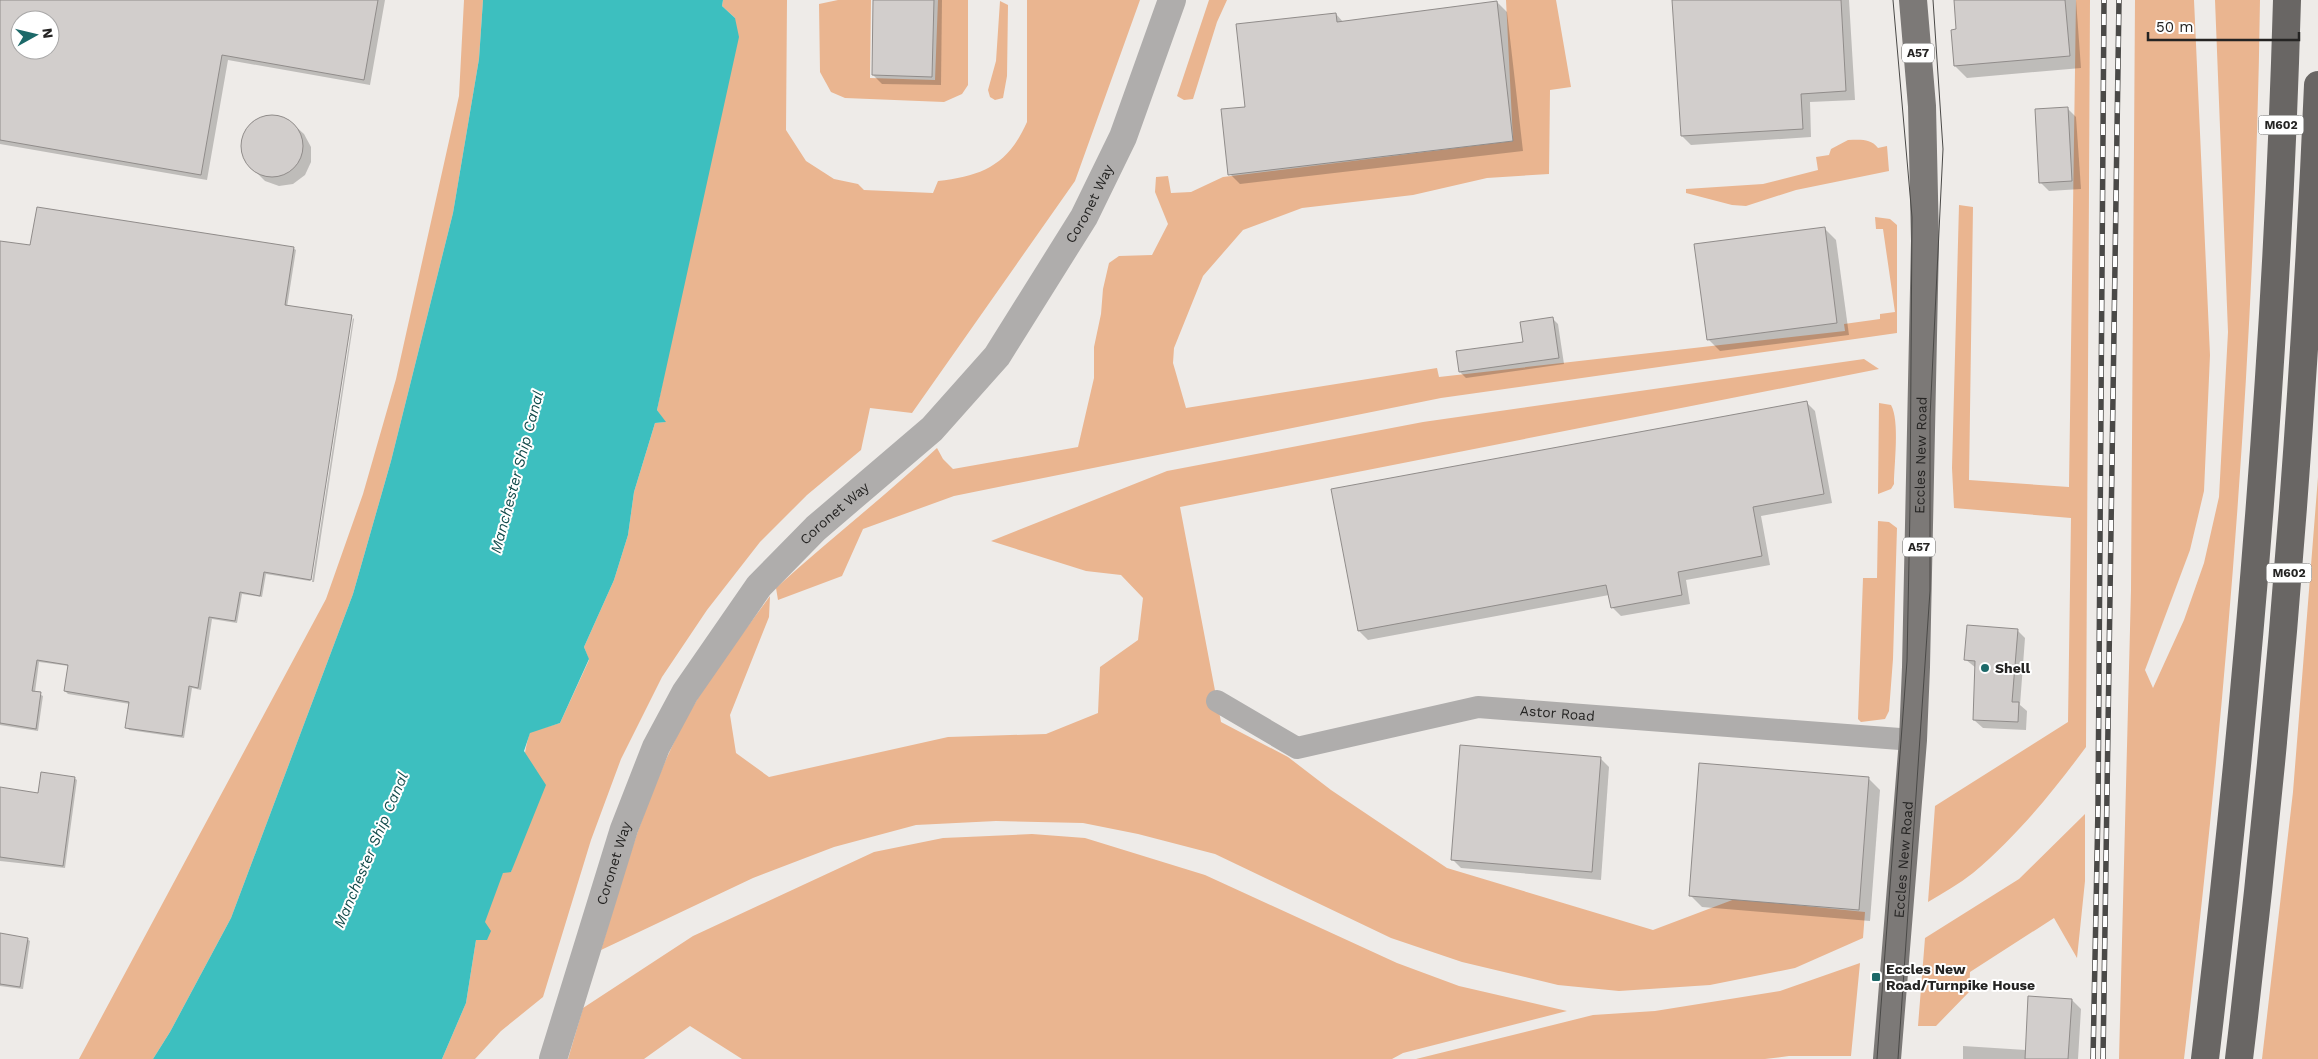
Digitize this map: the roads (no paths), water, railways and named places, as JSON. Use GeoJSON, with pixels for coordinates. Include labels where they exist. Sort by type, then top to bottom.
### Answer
{"type":"FeatureCollection","features":[{"type":"Feature","properties":{"kind":"highway","name":"M602"},"geometry":{"type":"LineString","coordinates":[[2205,1059],[2242,720],[2260,519],[2276,259],[2287,0]]}},
{"type":"Feature","properties":{"kind":"highway","name":"M602"},"geometry":{"type":"LineString","coordinates":[[2240,1059],[2277,712],[2293,524],[2310,267],[2318,85]]}},
{"type":"Feature","properties":{"kind":"main road","name":"Eccles New Road"},"geometry":{"type":"LineString","coordinates":[[1888,1052],[1913,740],[1925,241],[1922,106],[1913,0]]}},
{"type":"Feature","properties":{"kind":"street","name":"Coronet Way"},"geometry":{"type":"LineString","coordinates":[[553,1059],[601,897],[624,828],[656,746],[684,693],[720,639],[759,586],[816,528],[932,429],[997,356],[1041,289],[1084,216],[1123,137],[1172,0]]}},
{"type":"Feature","properties":{"kind":"street","name":"Astor Road"},"geometry":{"type":"LineString","coordinates":[[1217,701],[1297,748],[1478,707],[1913,740]]}},
{"type":"Feature","properties":{"kind":"water","name":"Manchester Ship Canal"},"geometry":{"type":"Polygon","coordinates":[[[483,0],[723,0],[722,6],[735,18],[739,37],[657,410],[666,422],[655,423],[634,492],[628,535],[614,580],[584,647],[589,659],[560,723],[530,733],[524,751],[546,785],[511,872],[503,873],[485,922],[491,931],[487,940],[476,940],[466,1003],[442,1059],[153,1059],[170,1032],[231,918],[353,594],[391,461],[453,213],[479,59],[483,0]]]}},
{"type":"Feature","properties":{"kind":"tram line"},"geometry":{"type":"LineString","coordinates":[[1877,1059],[1907,661],[1910,508],[1912,217],[1893,0]]}},
{"type":"Feature","properties":{"kind":"tram line"},"geometry":{"type":"LineString","coordinates":[[1898,1059],[1930,591],[1930,417],[1943,149],[1933,0]]}},
{"type":"Feature","properties":{"kind":"railway"},"geometry":{"type":"LineString","coordinates":[[2093,1059],[2098,808],[2104,0]]}},
{"type":"Feature","properties":{"kind":"railway"},"geometry":{"type":"LineString","coordinates":[[2103,1059],[2119,0]]}},
{"type":"Feature","properties":{"kind":"place","name":"Shell"},"geometry":{"type":"Point","coordinates":[1985,668]}},
{"type":"Feature","properties":{"kind":"place","name":"Eccles New Road/Turnpike House"},"geometry":{"type":"Point","coordinates":[1876,977]}}]}
